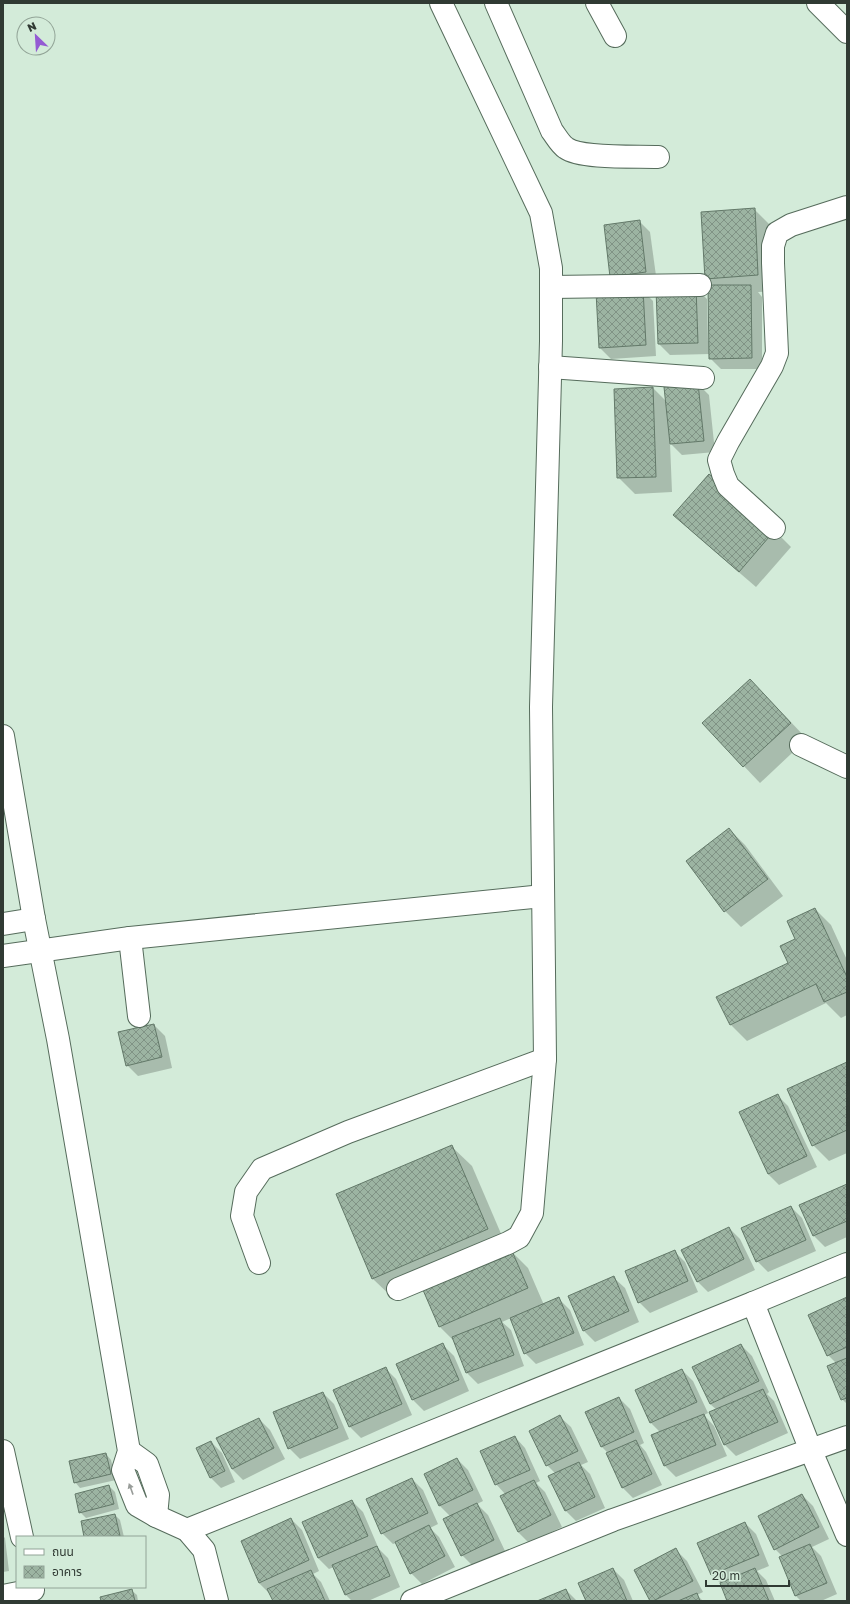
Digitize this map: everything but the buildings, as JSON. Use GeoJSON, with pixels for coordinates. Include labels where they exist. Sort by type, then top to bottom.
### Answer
{"type":"FeatureCollection","features":[{"type":"Feature","properties":{"kind":"street"},"geometry":{"type":"LineString","coordinates":[[398,1289],[519,1237],[532,1213],[545,1058],[541,707],[550,368],[551,268],[541,213],[441,3]]}},
{"type":"Feature","properties":{"kind":"street"},"geometry":{"type":"LineString","coordinates":[[496,3],[552,131],[565,148],[578,154],[658,157]]}},
{"type":"Feature","properties":{"kind":"street"},"geometry":{"type":"LineString","coordinates":[[597,3],[615,36]]}},
{"type":"Feature","properties":{"kind":"street"},"geometry":{"type":"LineString","coordinates":[[818,3],[847,32]]}},
{"type":"Feature","properties":{"kind":"street"},"geometry":{"type":"LineString","coordinates":[[774,528],[728,486],[719,460],[772,366],[777,353],[772,263],[773,246],[777,233],[790,224],[847,207]]}},
{"type":"Feature","properties":{"kind":"street"},"geometry":{"type":"LineString","coordinates":[[551,287],[700,284]]}},
{"type":"Feature","properties":{"kind":"street"},"geometry":{"type":"LineString","coordinates":[[550,368],[703,378]]}},
{"type":"Feature","properties":{"kind":"street"},"geometry":{"type":"LineString","coordinates":[[3,736],[34,919],[59,1047],[130,1451],[124,1470],[137,1505],[156,1516],[187,1530],[204,1550],[217,1601]]}},
{"type":"Feature","properties":{"kind":"street"},"geometry":{"type":"LineString","coordinates":[[801,745],[847,767]]}},
{"type":"Feature","properties":{"kind":"street"},"geometry":{"type":"LineString","coordinates":[[3,956],[130,938],[543,896]]}},
{"type":"Feature","properties":{"kind":"street"},"geometry":{"type":"LineString","coordinates":[[3,924],[34,919]]}},
{"type":"Feature","properties":{"kind":"street"},"geometry":{"type":"LineString","coordinates":[[130,938],[139,1016]]}},
{"type":"Feature","properties":{"kind":"street"},"geometry":{"type":"LineString","coordinates":[[259,1263],[242,1216],[246,1192],[262,1169],[348,1132],[545,1058]]}},
{"type":"Feature","properties":{"kind":"street"},"geometry":{"type":"LineString","coordinates":[[187,1530],[753,1304],[847,1264]]}},
{"type":"Feature","properties":{"kind":"street"},"geometry":{"type":"LineString","coordinates":[[753,1304],[811,1451],[847,1535]]}},
{"type":"Feature","properties":{"kind":"street"},"geometry":{"type":"LineString","coordinates":[[412,1601],[614,1520],[811,1451],[847,1436]]}},
{"type":"Feature","properties":{"kind":"street"},"geometry":{"type":"LineString","coordinates":[[3,1451],[22,1536]]}},
{"type":"Feature","properties":{"kind":"street"},"geometry":{"type":"LineString","coordinates":[[3,1596],[34,1593]]}}]}
